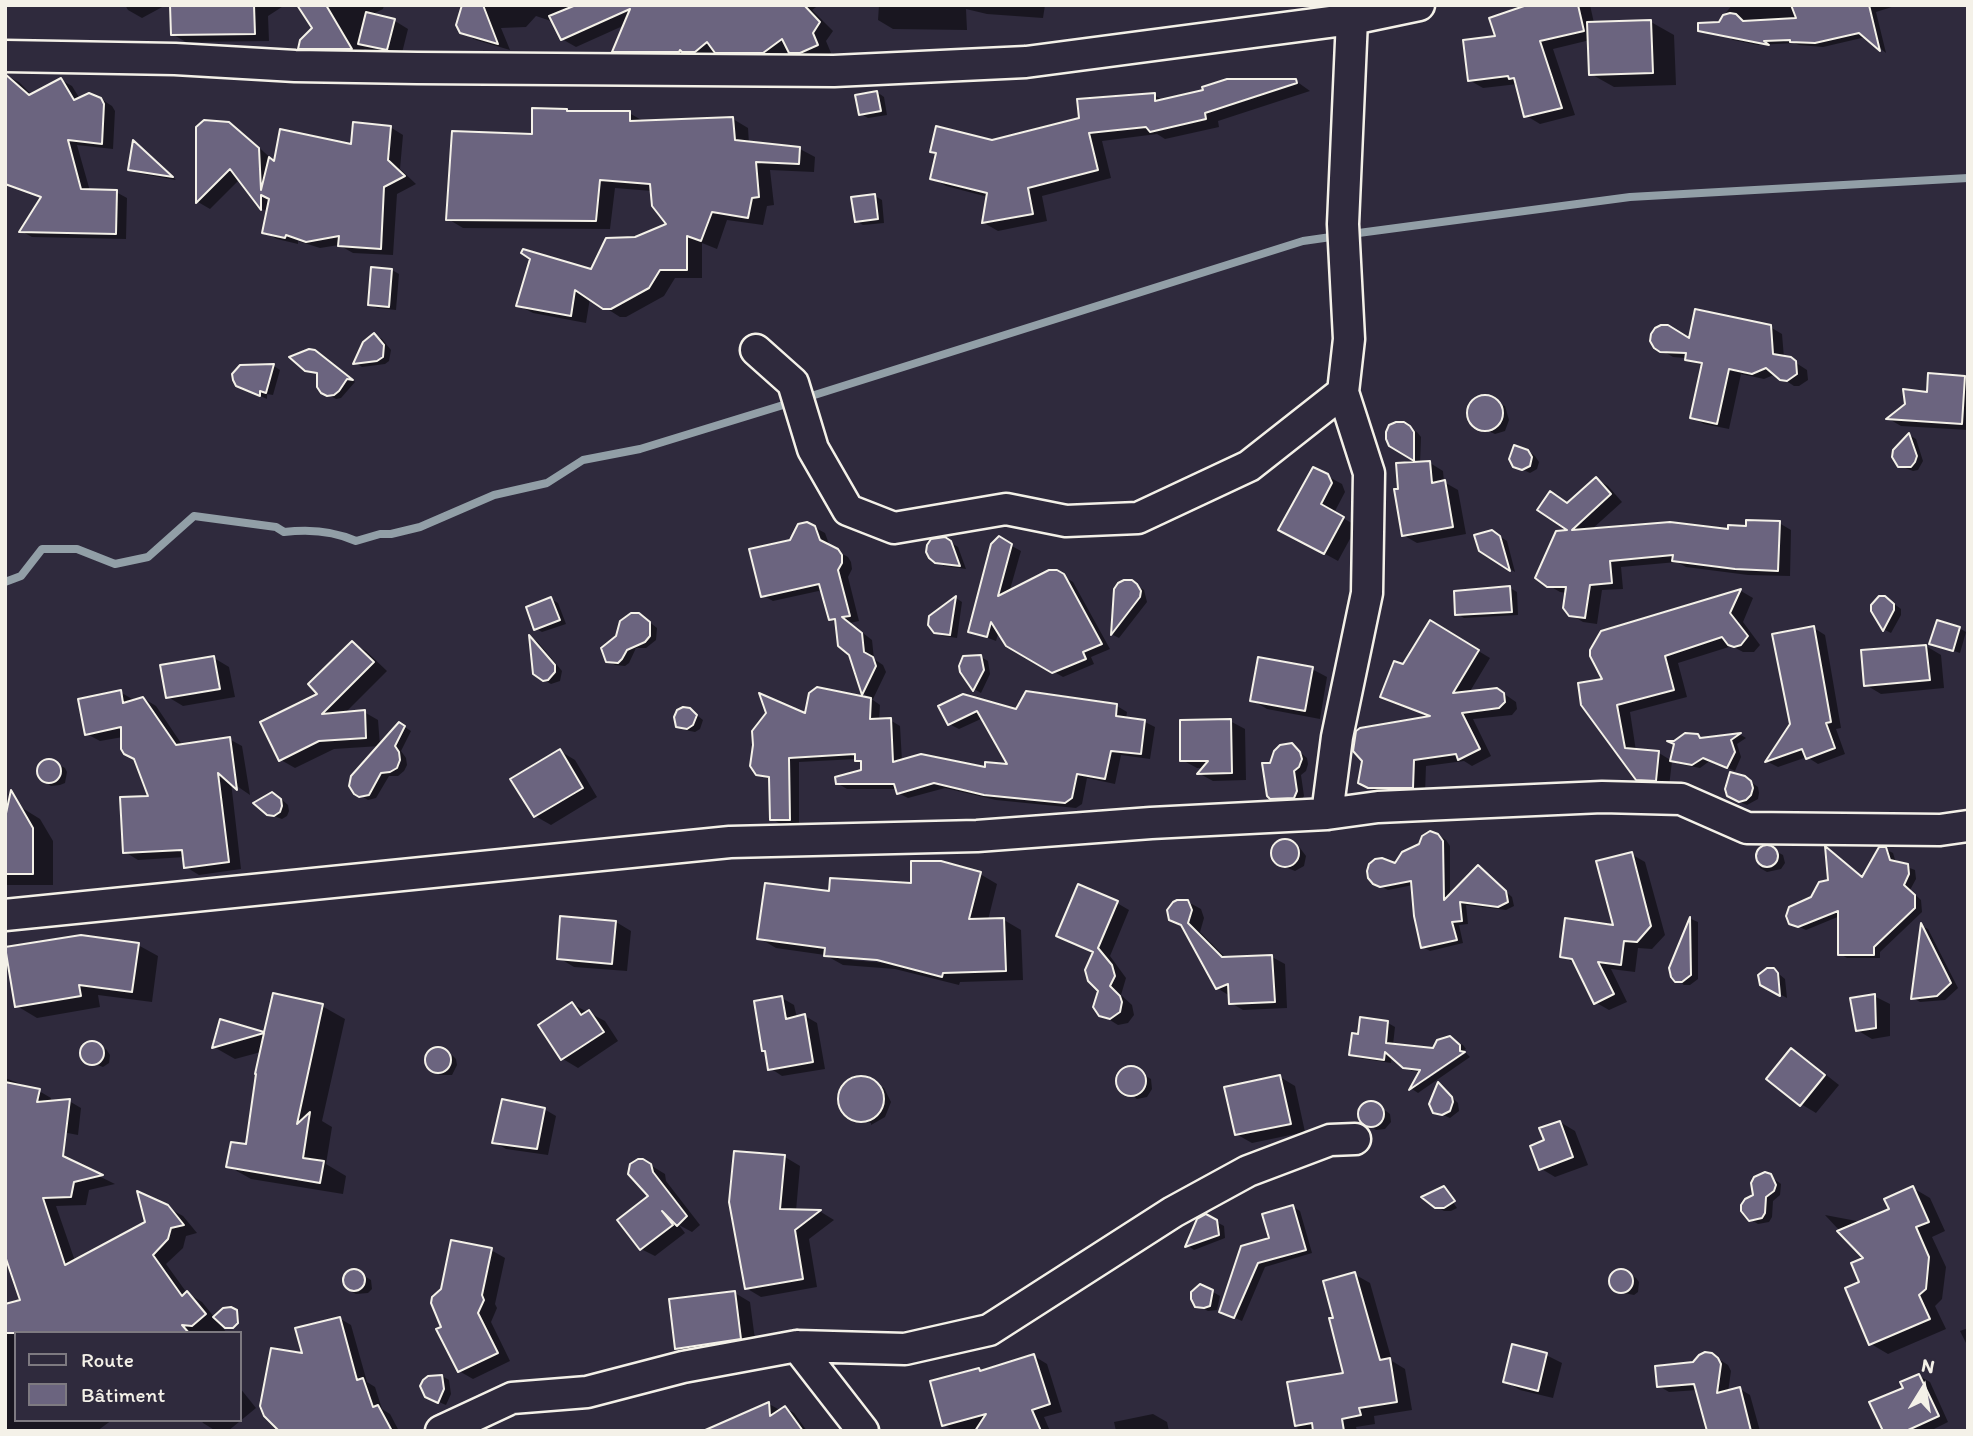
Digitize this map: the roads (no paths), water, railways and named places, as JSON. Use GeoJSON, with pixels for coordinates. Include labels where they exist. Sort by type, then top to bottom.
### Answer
{"type":"FeatureCollection","features":[{"type":"Feature","properties":{"kind":"street"},"geometry":{"type":"LineString","coordinates":[[5,56],[175,59],[295,66],[834,71],[1026,62],[1352,12],[1419,5]]}},
{"type":"Feature","properties":{"kind":"street"},"geometry":{"type":"LineString","coordinates":[[1327,814],[1337,737],[1367,593],[1369,473],[1343,392],[1349,339],[1343,224],[1352,12]]}},
{"type":"Feature","properties":{"kind":"street"},"geometry":{"type":"LineString","coordinates":[[756,350],[793,383],[813,449],[848,510],[894,528],[1006,509],[1066,521],[1138,518],[1249,466],[1343,392]]}},
{"type":"Feature","properties":{"kind":"street"},"geometry":{"type":"LineString","coordinates":[[5,915],[730,842],[976,836],[1327,814],[1378,807],[1602,797],[1681,799],[1747,828],[1940,830],[1968,826]]}},
{"type":"Feature","properties":{"kind":"street"},"geometry":{"type":"LineString","coordinates":[[441,1431],[512,1398],[587,1392],[683,1367],[797,1346],[905,1349],[989,1330],[1173,1212],[1248,1171],[1330,1140],[1355,1139]]}},
{"type":"Feature","properties":{"kind":"street"},"geometry":{"type":"LineString","coordinates":[[797,1346],[863,1431]]}},
{"type":"Feature","properties":{"kind":"waterway"},"geometry":{"type":"LineString","coordinates":[[1351,234],[1630,197],[1968,178]]}},
{"type":"Feature","properties":{"kind":"waterway"},"geometry":{"type":"LineString","coordinates":[[805,398],[1303,241],[1338,236]]}},
{"type":"Feature","properties":{"kind":"waterway"},"geometry":{"type":"LineString","coordinates":[[5,582],[21,576],[42,549],[77,549],[115,564],[148,557],[194,516],[276,527],[284,532],[330,533],[356,541],[380,534],[391,534],[420,527],[494,495],[547,483],[583,460],[640,449],[793,402]]}}]}
